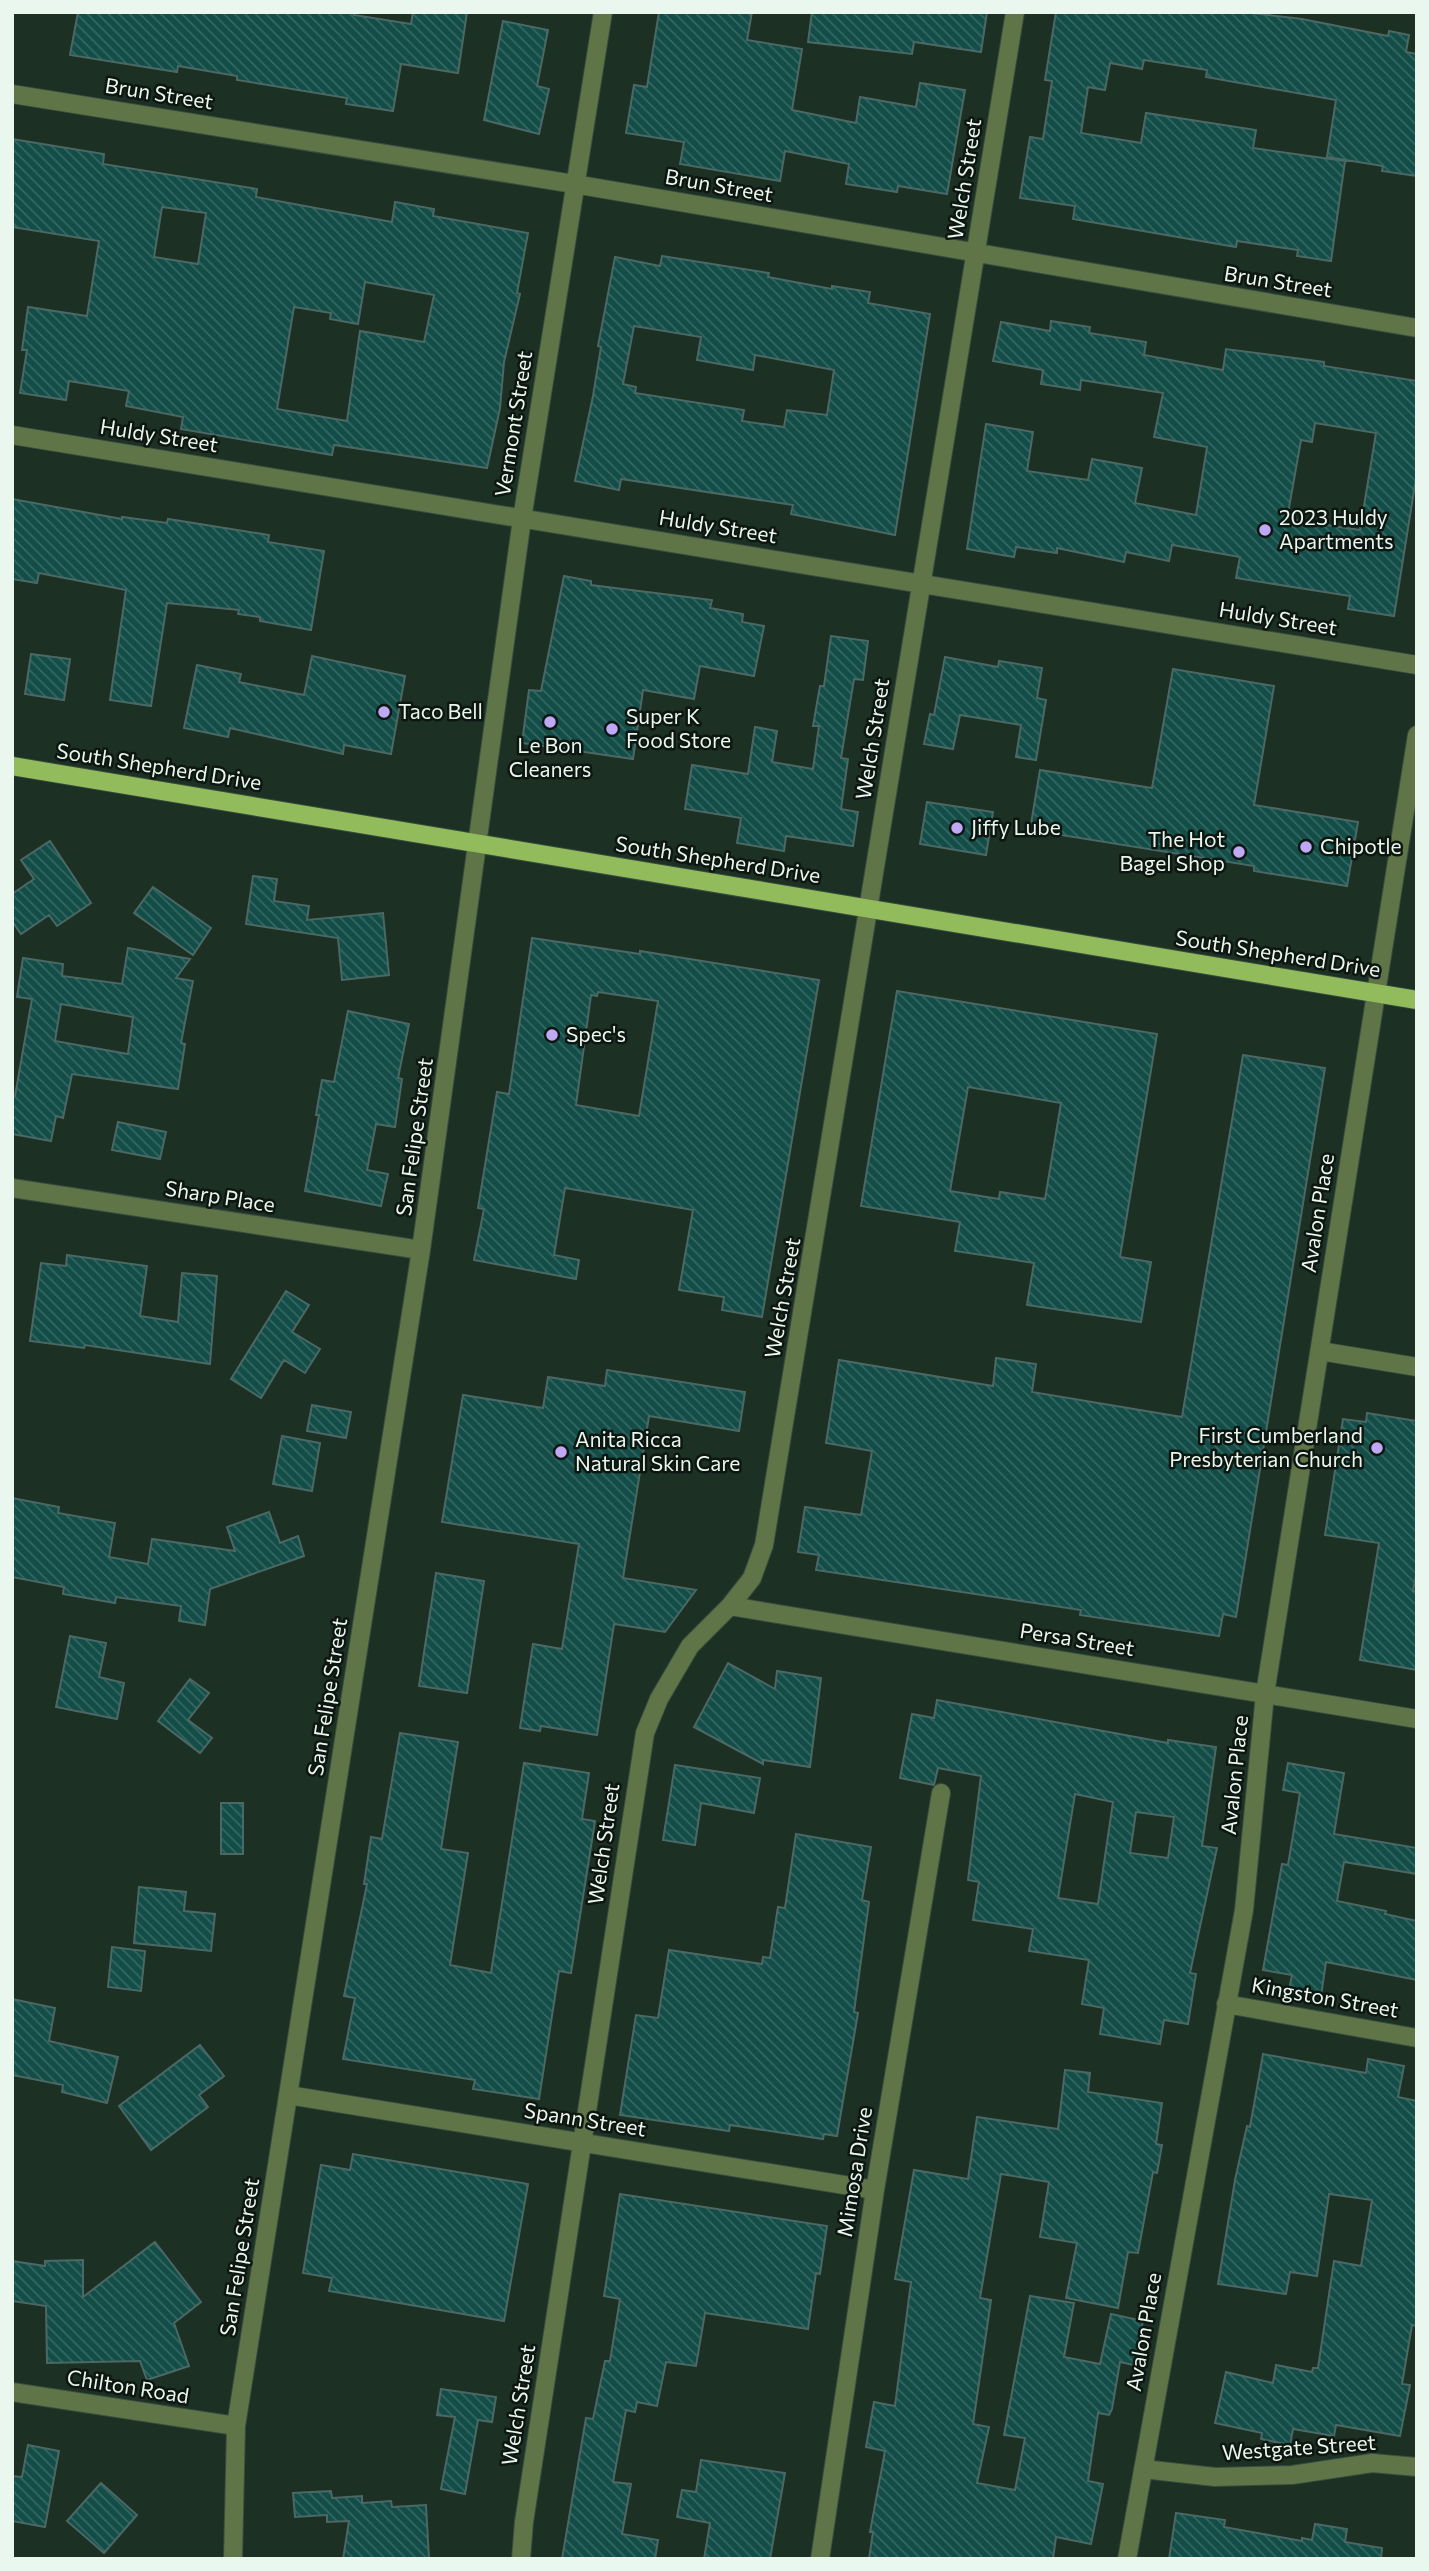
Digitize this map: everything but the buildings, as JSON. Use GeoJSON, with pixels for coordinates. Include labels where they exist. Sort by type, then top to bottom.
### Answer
{"type":"FeatureCollection","features":[{"type":"Feature","properties":{"kind":"main road","name":"South Shepherd Drive"},"geometry":{"type":"LineString","coordinates":[[12,766],[1417,1000]]}},
{"type":"Feature","properties":{"kind":"street","name":"Vermont Street"},"geometry":{"type":"LineString","coordinates":[[479,844],[522,519],[603,12]]}},
{"type":"Feature","properties":{"kind":"street","name":"Welch Street"},"geometry":{"type":"LineString","coordinates":[[521,2559],[524,2522],[646,1733],[659,1699],[690,1646],[730,1606],[751,1578],[764,1545],[1015,12]]}},
{"type":"Feature","properties":{"kind":"street","name":"Brun Street"},"geometry":{"type":"LineString","coordinates":[[12,94],[574,184],[1417,328]]}},
{"type":"Feature","properties":{"kind":"street","name":"Huldy Street"},"geometry":{"type":"LineString","coordinates":[[12,435],[1417,665]]}},
{"type":"Feature","properties":{"kind":"street","name":"Avalon Place"},"geometry":{"type":"LineString","coordinates":[[1126,2559],[1244,1910],[1265,1694],[1417,735]]}},
{"type":"Feature","properties":{"kind":"street","name":"San Felipe Street"},"geometry":{"type":"LineString","coordinates":[[233,2559],[236,2426],[421,1250],[479,844]]}},
{"type":"Feature","properties":{"kind":"street","name":"Sharp Place"},"geometry":{"type":"LineString","coordinates":[[12,1188],[421,1250]]}},
{"type":"Feature","properties":{"kind":"street"},"geometry":{"type":"LineString","coordinates":[[1320,1351],[1417,1367]]}},
{"type":"Feature","properties":{"kind":"street","name":"Persa Street"},"geometry":{"type":"LineString","coordinates":[[730,1606],[1417,1719]]}},
{"type":"Feature","properties":{"kind":"street","name":"Mimosa Drive"},"geometry":{"type":"LineString","coordinates":[[820,2559],[875,2190],[941,1793]]}},
{"type":"Feature","properties":{"kind":"street","name":"Kingston Street"},"geometry":{"type":"LineString","coordinates":[[1226,2004],[1417,2038]]}},
{"type":"Feature","properties":{"kind":"street","name":"Spann Street"},"geometry":{"type":"LineString","coordinates":[[288,2095],[875,2190]]}},
{"type":"Feature","properties":{"kind":"street","name":"Chilton Road"},"geometry":{"type":"LineString","coordinates":[[12,2392],[236,2426]]}},
{"type":"Feature","properties":{"kind":"street","name":"Westgate Street"},"geometry":{"type":"LineString","coordinates":[[1143,2469],[1215,2477],[1292,2475],[1372,2463],[1417,2467]]}},
{"type":"Feature","properties":{"kind":"place","name":"2023 Huldy Apartments"},"geometry":{"type":"Point","coordinates":[1265,530]}},
{"type":"Feature","properties":{"kind":"place","name":"Taco Bell"},"geometry":{"type":"Point","coordinates":[384,712]}},
{"type":"Feature","properties":{"kind":"place","name":"Le Bon Cleaners"},"geometry":{"type":"Point","coordinates":[550,722]}},
{"type":"Feature","properties":{"kind":"place","name":"Super K Food Store"},"geometry":{"type":"Point","coordinates":[612,729]}},
{"type":"Feature","properties":{"kind":"place","name":"Jiffy Lube"},"geometry":{"type":"Point","coordinates":[957,828]}},
{"type":"Feature","properties":{"kind":"place","name":"Chipotle"},"geometry":{"type":"Point","coordinates":[1306,847]}},
{"type":"Feature","properties":{"kind":"place","name":"The Hot Bagel Shop"},"geometry":{"type":"Point","coordinates":[1239,852]}},
{"type":"Feature","properties":{"kind":"place","name":"Spec's"},"geometry":{"type":"Point","coordinates":[552,1035]}},
{"type":"Feature","properties":{"kind":"place","name":"First Cumberland Presbyterian Church"},"geometry":{"type":"Point","coordinates":[1377,1448]}},
{"type":"Feature","properties":{"kind":"place","name":"Anita Ricca Natural Skin Care"},"geometry":{"type":"Point","coordinates":[561,1452]}}]}
